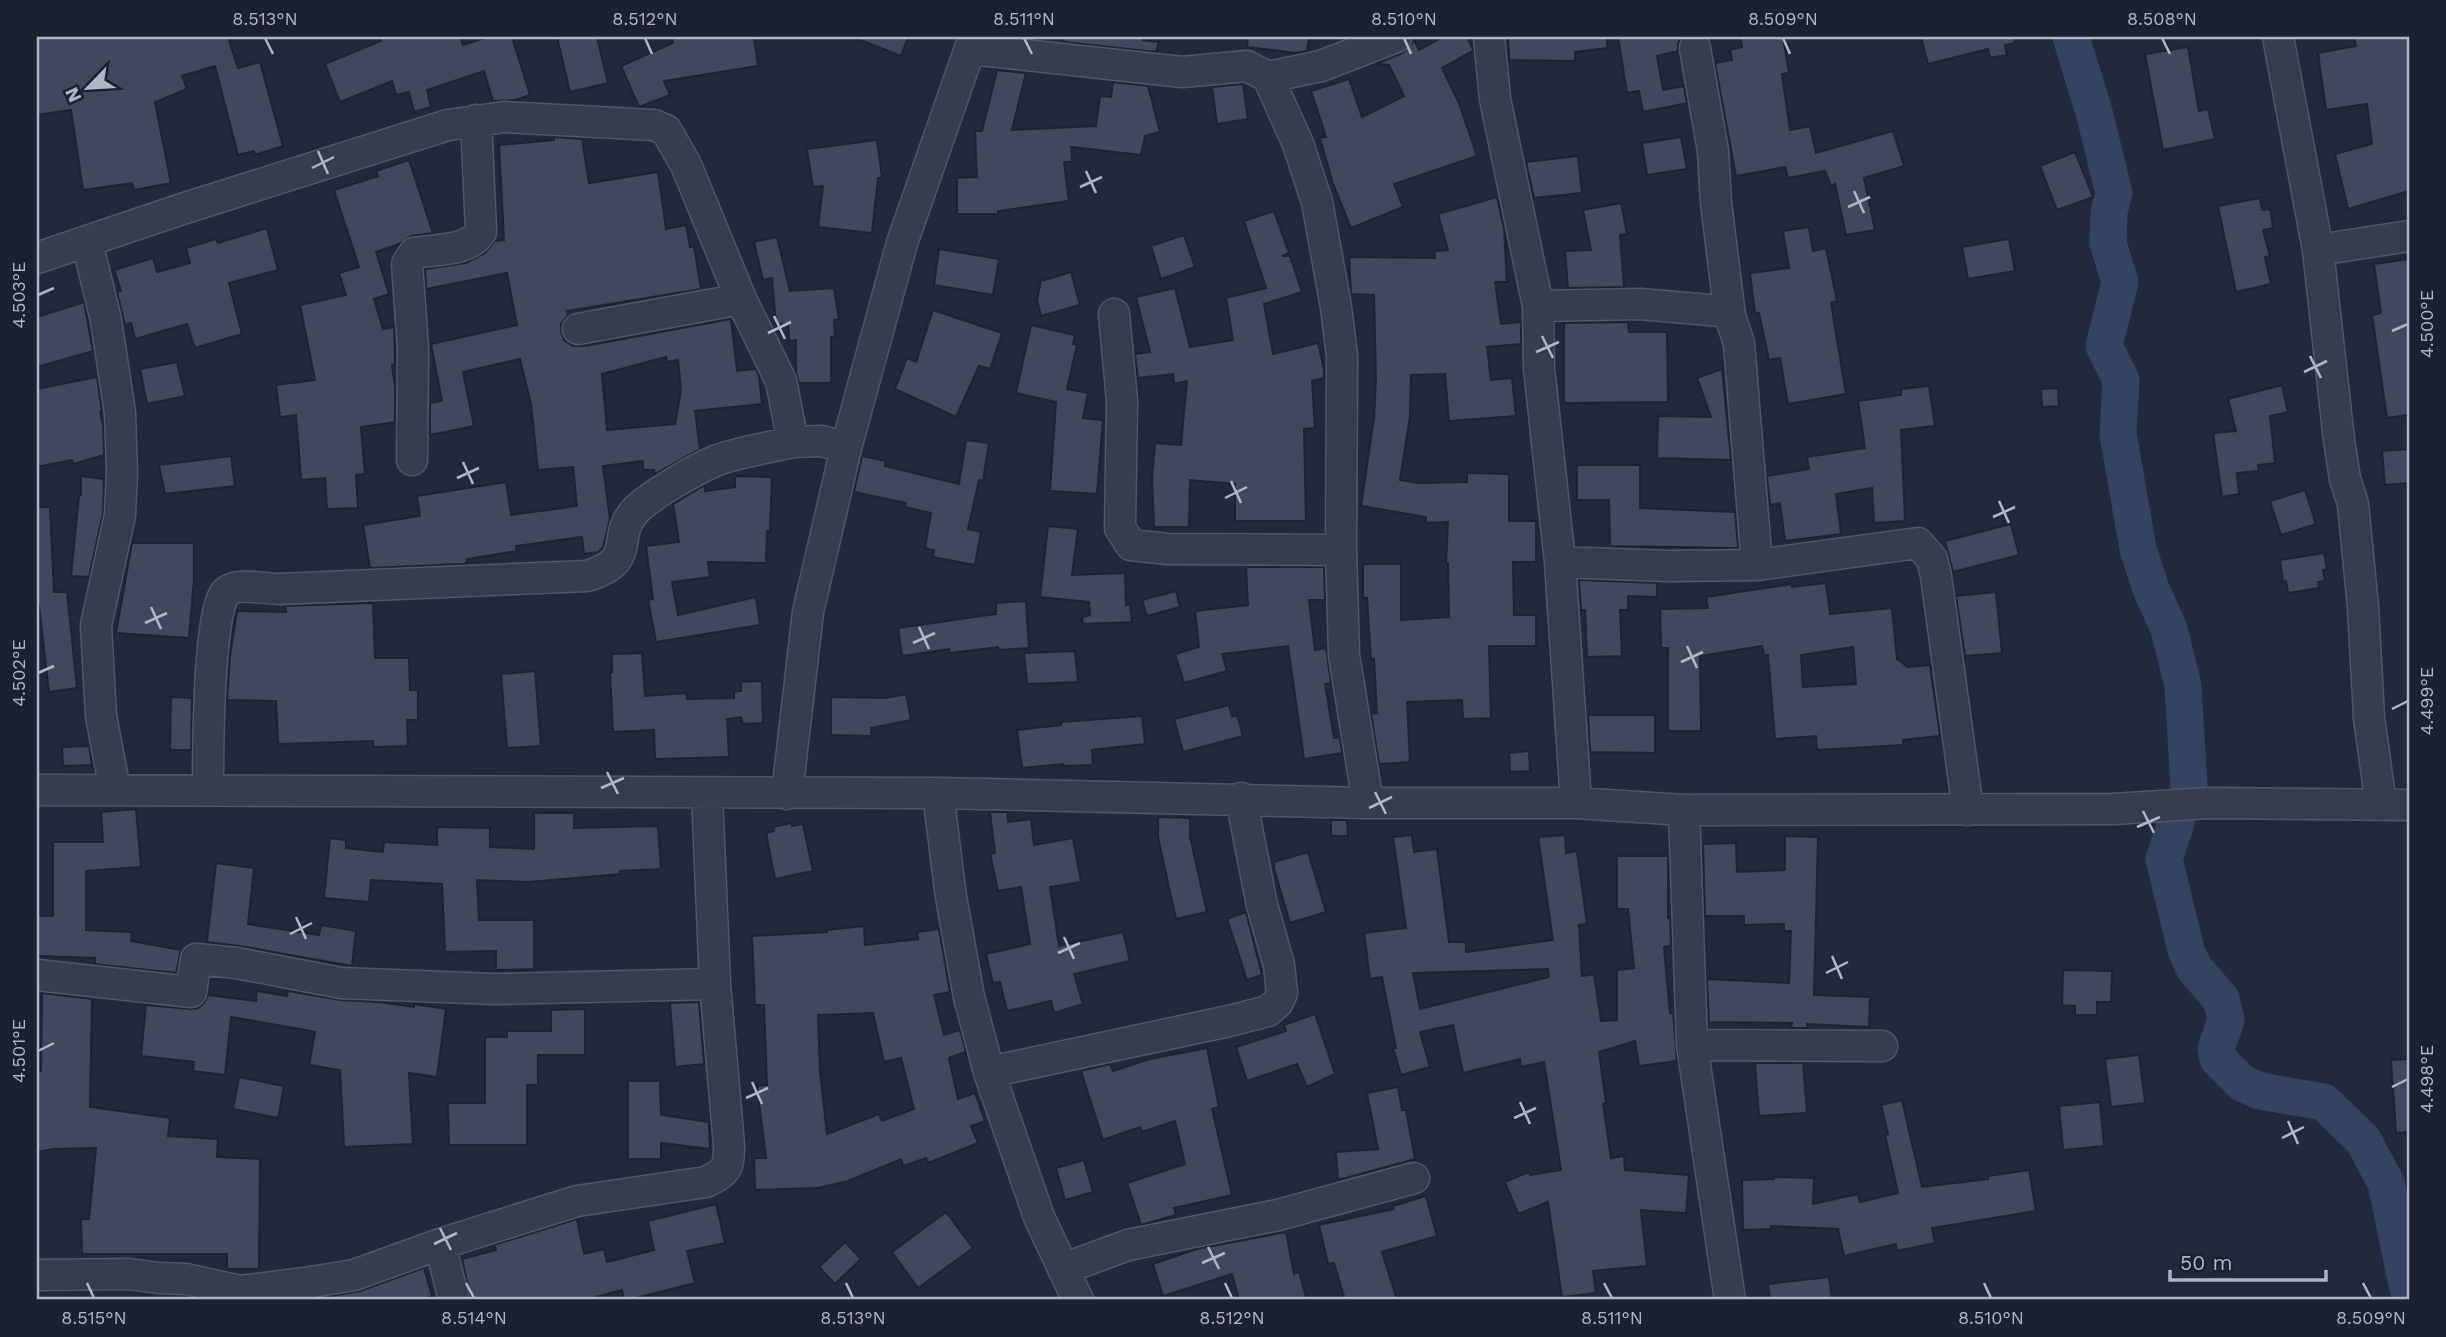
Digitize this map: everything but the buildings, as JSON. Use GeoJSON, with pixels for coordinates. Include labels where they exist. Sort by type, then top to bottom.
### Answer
{"type":"FeatureCollection","features":[{"type":"Feature","properties":{"kind":"street"},"geometry":{"type":"LineString","coordinates":[[1268,77],[1321,66],[1396,37]]}},
{"type":"Feature","properties":{"kind":"street"},"geometry":{"type":"LineString","coordinates":[[1489,37],[1495,99],[1538,306],[1539,368],[1560,562],[1576,803]]}},
{"type":"Feature","properties":{"kind":"street"},"geometry":{"type":"LineString","coordinates":[[37,790],[938,793],[1368,803],[1576,803],[1684,810],[2113,809],[2209,803],[2395,804],[2369,718],[2363,607],[2353,504],[2345,479],[2339,440],[2318,250],[2278,37]]}},
{"type":"Feature","properties":{"kind":"street"},"geometry":{"type":"LineString","coordinates":[[787,794],[808,612],[846,448],[902,243],[972,43],[1182,72],[1247,66],[1268,77],[1298,144],[1317,202],[1336,307],[1342,356],[1341,550],[1344,654],[1368,803]]}},
{"type":"Feature","properties":{"kind":"street"},"geometry":{"type":"LineString","coordinates":[[1695,48],[1713,150],[1716,203],[1730,316],[1739,343],[1757,565]]}},
{"type":"Feature","properties":{"kind":"street"},"geometry":{"type":"LineString","coordinates":[[37,258],[181,209],[448,125],[504,117],[654,125],[666,130],[687,165],[741,299],[781,381],[793,442]]}},
{"type":"Feature","properties":{"kind":"street"},"geometry":{"type":"LineString","coordinates":[[412,460],[413,348],[407,264],[414,253],[458,247],[477,239],[481,232],[477,120]]}},
{"type":"Feature","properties":{"kind":"street"},"geometry":{"type":"LineString","coordinates":[[2318,250],[2409,236]]}},
{"type":"Feature","properties":{"kind":"street"},"geometry":{"type":"LineString","coordinates":[[87,242],[106,320],[120,413],[120,515],[96,625],[101,716],[115,790]]}},
{"type":"Feature","properties":{"kind":"street"},"geometry":{"type":"LineString","coordinates":[[578,329],[741,299]]}},
{"type":"Feature","properties":{"kind":"street"},"geometry":{"type":"LineString","coordinates":[[1538,306],[1640,304],[1721,311],[1730,316]]}},
{"type":"Feature","properties":{"kind":"street"},"geometry":{"type":"LineString","coordinates":[[1114,314],[1122,401],[1120,528],[1131,545],[1168,549],[1341,550]]}},
{"type":"Feature","properties":{"kind":"street"},"geometry":{"type":"LineString","coordinates":[[208,790],[213,650],[221,604],[228,590],[235,587],[279,589],[587,576],[613,565],[620,557],[625,524],[638,508],[716,460],[793,442],[822,441],[846,448]]}},
{"type":"Feature","properties":{"kind":"street"},"geometry":{"type":"LineString","coordinates":[[1560,562],[1668,566],[1757,565],[1918,543],[1932,559],[1968,810]]}},
{"type":"Feature","properties":{"kind":"street"},"geometry":{"type":"LineString","coordinates":[[938,793],[951,897],[969,997],[989,1072],[1039,1217],[1078,1300]]}},
{"type":"Feature","properties":{"kind":"street"},"geometry":{"type":"LineString","coordinates":[[37,1275],[129,1274],[187,1279],[240,1291],[354,1275],[440,1244],[577,1202],[706,1182],[722,1174],[729,1163],[729,1145],[715,984],[707,794]]}},
{"type":"Feature","properties":{"kind":"street"},"geometry":{"type":"LineString","coordinates":[[989,1072],[1229,1021],[1268,1011],[1278,1002],[1282,993],[1279,964],[1262,905],[1241,798]]}},
{"type":"Feature","properties":{"kind":"street"},"geometry":{"type":"LineString","coordinates":[[1684,810],[1692,1045],[1730,1300]]}},
{"type":"Feature","properties":{"kind":"street"},"geometry":{"type":"LineString","coordinates":[[37,975],[191,992],[196,959],[237,963],[341,983],[494,989],[715,984]]}},
{"type":"Feature","properties":{"kind":"street"},"geometry":{"type":"LineString","coordinates":[[1692,1045],[1882,1046]]}},
{"type":"Feature","properties":{"kind":"street"},"geometry":{"type":"LineString","coordinates":[[1063,1269],[1128,1245],[1278,1215],[1414,1178]]}},
{"type":"Feature","properties":{"kind":"street"},"geometry":{"type":"LineString","coordinates":[[440,1244],[454,1300]]}},
{"type":"Feature","properties":{"kind":"waterway"},"geometry":{"type":"LineString","coordinates":[[2071,37],[2094,112],[2114,193],[2109,212],[2108,243],[2120,282],[2104,346],[2121,380],[2118,434],[2138,549],[2151,589],[2169,629],[2183,686],[2189,787]]}},
{"type":"Feature","properties":{"kind":"waterway"},"geometry":{"type":"LineString","coordinates":[[2176,823],[2164,859],[2186,950],[2194,968],[2221,999],[2226,1020],[2216,1049],[2218,1059],[2242,1083],[2260,1091],[2324,1102],[2363,1140],[2386,1183],[2409,1294]]}}]}
